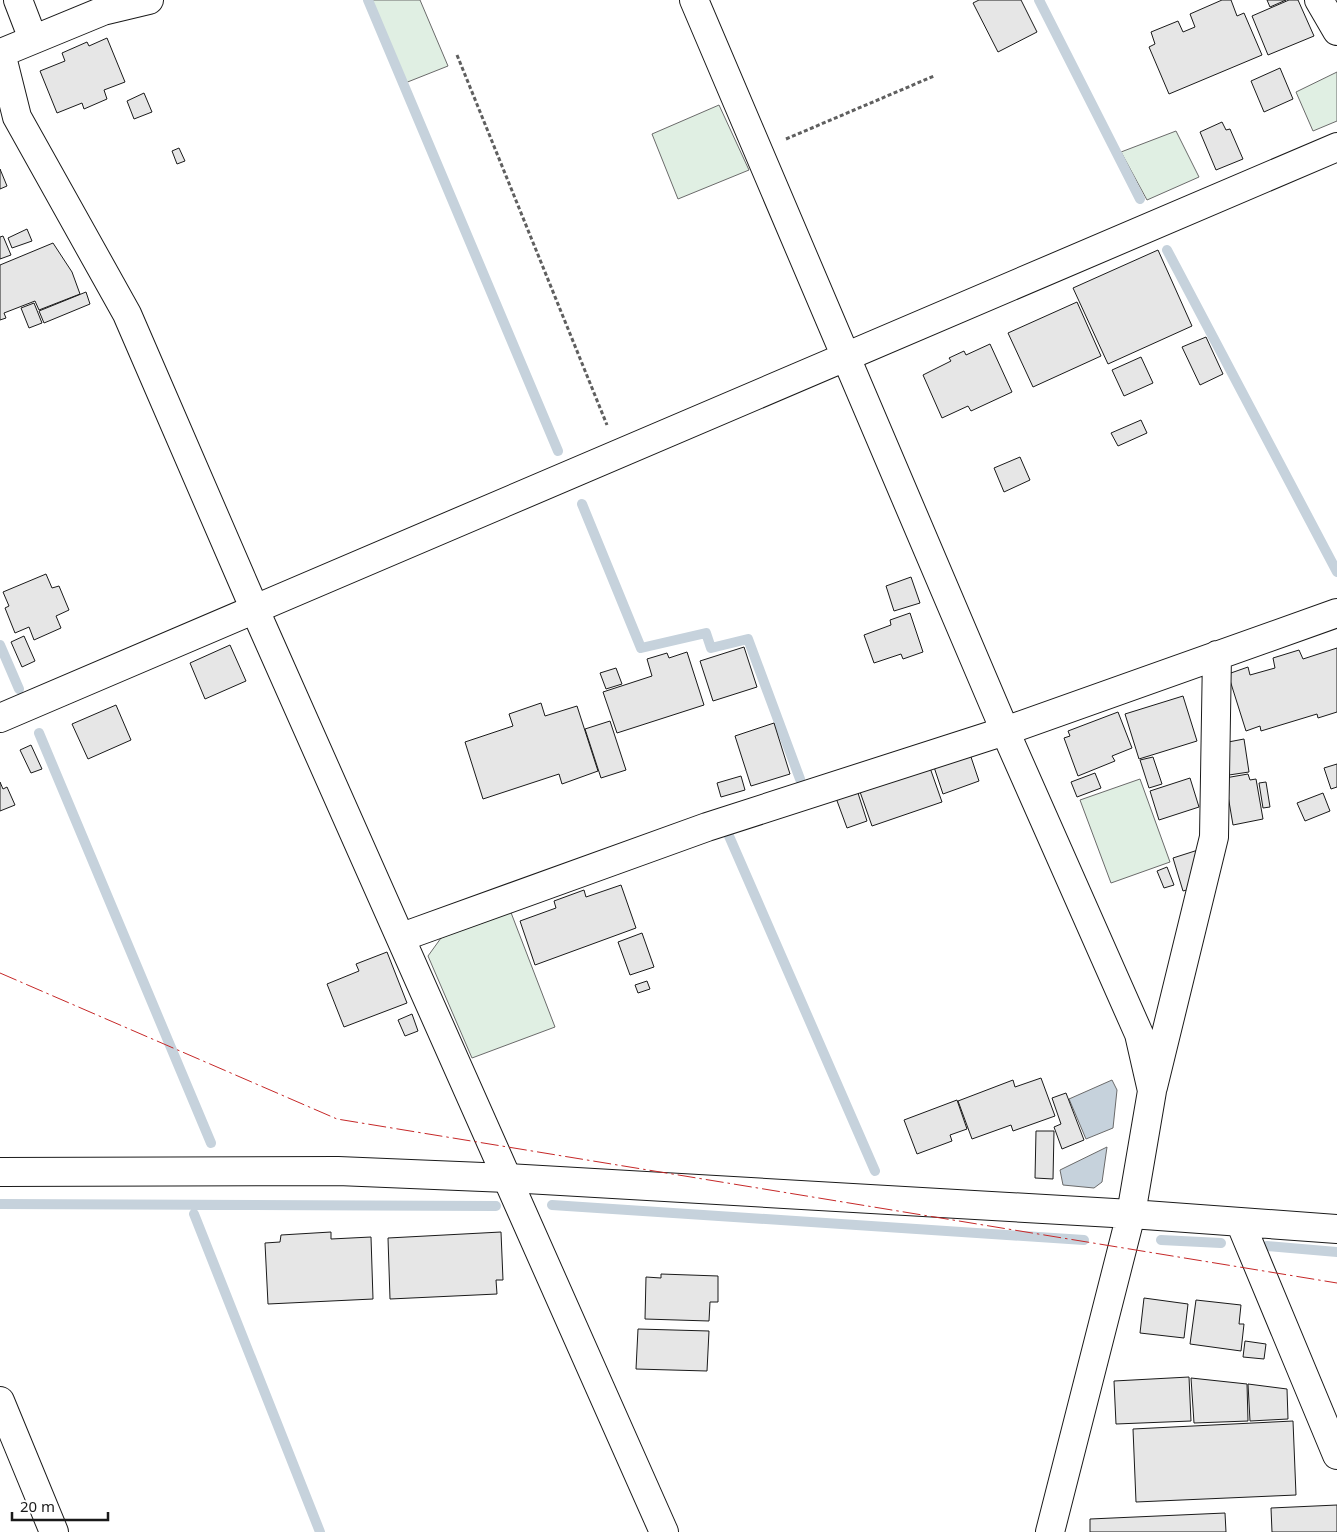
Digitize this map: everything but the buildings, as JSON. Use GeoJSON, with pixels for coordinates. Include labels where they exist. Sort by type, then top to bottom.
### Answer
{"type":"FeatureCollection","features":[{"type":"Feature","properties":{"kind":"street"},"geometry":{"type":"LineString","coordinates":[[18,0],[33,39]]}},
{"type":"Feature","properties":{"kind":"street"},"geometry":{"type":"LineString","coordinates":[[149,0],[103,11],[1,53],[9,120],[127,314],[255,610],[402,937],[664,1532]]}},
{"type":"Feature","properties":{"kind":"street"},"geometry":{"type":"LineString","coordinates":[[694,0],[1005,731],[1139,1034],[1152,1091]]}},
{"type":"Feature","properties":{"kind":"street"},"geometry":{"type":"LineString","coordinates":[[1319,0],[1337,31]]}},
{"type":"Feature","properties":{"kind":"street"},"geometry":{"type":"LineString","coordinates":[[0,718],[1337,147]]}},
{"type":"Feature","properties":{"kind":"street"},"geometry":{"type":"LineString","coordinates":[[402,937],[708,827],[1005,731],[1337,613]]}},
{"type":"Feature","properties":{"kind":"street"},"geometry":{"type":"LineString","coordinates":[[1050,1532],[1131,1214],[1152,1091],[1214,837],[1217,655]]}},
{"type":"Feature","properties":{"kind":"street"},"geometry":{"type":"LineString","coordinates":[[0,1172],[338,1171],[507,1178],[1131,1214],[1337,1228]]}},
{"type":"Feature","properties":{"kind":"street"},"geometry":{"type":"LineString","coordinates":[[1240,1222],[1337,1455]]}},
{"type":"Feature","properties":{"kind":"street"},"geometry":{"type":"LineString","coordinates":[[0,1401],[54,1532]]}},
{"type":"Feature","properties":{"kind":"path"},"geometry":{"type":"LineString","coordinates":[[457,56],[619,454]]}},
{"type":"Feature","properties":{"kind":"path"},"geometry":{"type":"LineString","coordinates":[[758,152],[934,76]]}},
{"type":"Feature","properties":{"kind":"green space"},"geometry":{"type":"Polygon","coordinates":[[[364,0],[420,0],[448,66],[400,85],[364,0]]]}},
{"type":"Feature","properties":{"kind":"green space"},"geometry":{"type":"Polygon","coordinates":[[[1337,72],[1337,121],[1313,131],[1296,92],[1337,72]]]}},
{"type":"Feature","properties":{"kind":"green space"},"geometry":{"type":"Polygon","coordinates":[[[719,105],[749,170],[678,199],[652,134],[719,105]]]}},
{"type":"Feature","properties":{"kind":"green space"},"geometry":{"type":"Polygon","coordinates":[[[1176,131],[1199,177],[1147,200],[1121,152],[1176,131]]]}},
{"type":"Feature","properties":{"kind":"green space"},"geometry":{"type":"Polygon","coordinates":[[[1140,779],[1170,862],[1111,883],[1080,800],[1140,779]]]}},
{"type":"Feature","properties":{"kind":"green space"},"geometry":{"type":"Polygon","coordinates":[[[510,910],[555,1027],[472,1058],[428,956],[441,938],[510,910]]]}},
{"type":"Feature","properties":{"kind":"shaded area"},"geometry":{"type":"Polygon","coordinates":[[[1112,1080],[1117,1090],[1113,1128],[1086,1139],[1069,1099],[1112,1080]]]}},
{"type":"Feature","properties":{"kind":"shaded area"},"geometry":{"type":"Polygon","coordinates":[[[1107,1147],[1102,1182],[1094,1188],[1063,1185],[1060,1170],[1107,1147]]]}},
{"type":"Feature","properties":{"kind":"waterway"},"geometry":{"type":"LineString","coordinates":[[368,0],[558,451]]}},
{"type":"Feature","properties":{"kind":"waterway"},"geometry":{"type":"LineString","coordinates":[[1039,0],[1140,199]]}},
{"type":"Feature","properties":{"kind":"waterway"},"geometry":{"type":"LineString","coordinates":[[1167,250],[1337,572]]}},
{"type":"Feature","properties":{"kind":"waterway"},"geometry":{"type":"LineString","coordinates":[[582,504],[641,648],[706,633],[711,648],[748,639],[800,779]]}},
{"type":"Feature","properties":{"kind":"waterway"},"geometry":{"type":"LineString","coordinates":[[0,645],[19,689]]}},
{"type":"Feature","properties":{"kind":"waterway"},"geometry":{"type":"LineString","coordinates":[[39,733],[211,1143]]}},
{"type":"Feature","properties":{"kind":"waterway"},"geometry":{"type":"LineString","coordinates":[[729,836],[875,1171]]}},
{"type":"Feature","properties":{"kind":"waterway"},"geometry":{"type":"LineString","coordinates":[[0,1204],[496,1206]]}},
{"type":"Feature","properties":{"kind":"waterway"},"geometry":{"type":"LineString","coordinates":[[552,1205],[1084,1240]]}},
{"type":"Feature","properties":{"kind":"waterway"},"geometry":{"type":"LineString","coordinates":[[194,1214],[320,1532]]}},
{"type":"Feature","properties":{"kind":"waterway"},"geometry":{"type":"LineString","coordinates":[[1161,1240],[1221,1243]]}},
{"type":"Feature","properties":{"kind":"waterway"},"geometry":{"type":"LineString","coordinates":[[1267,1246],[1337,1252]]}},
{"type":"Feature","properties":{"kind":"power"},"geometry":{"type":"LineString","coordinates":[[0,973],[337,1119],[1337,1283]]}}]}
